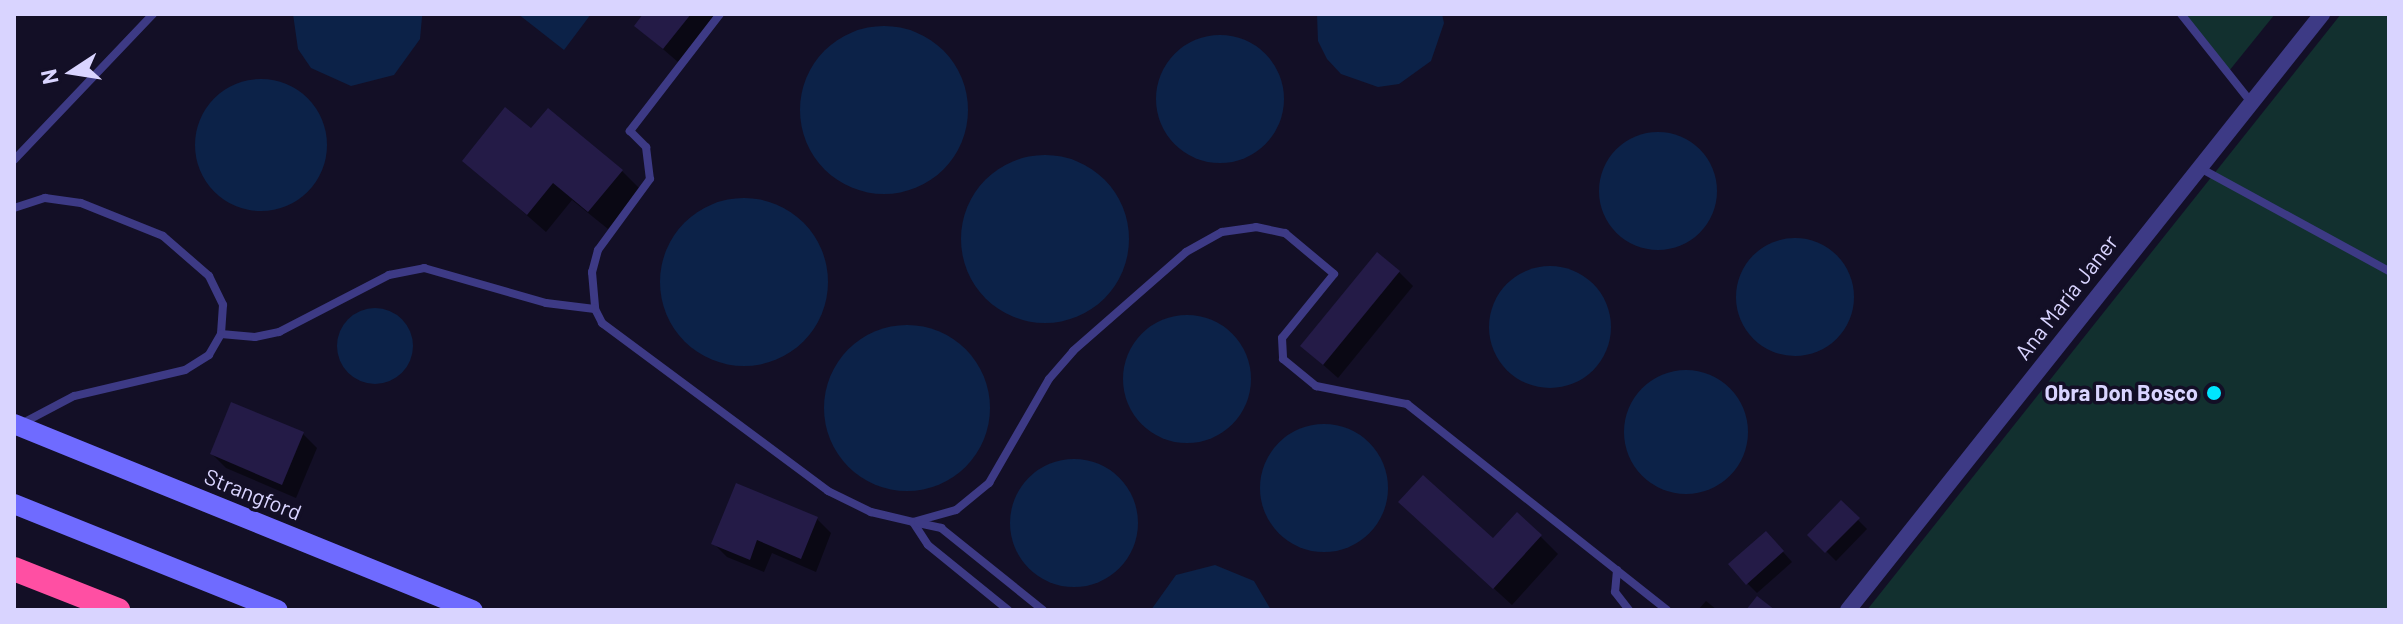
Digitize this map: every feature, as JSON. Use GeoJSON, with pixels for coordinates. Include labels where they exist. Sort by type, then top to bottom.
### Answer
{"type":"FeatureCollection","features":[{"type":"Feature","properties":{"kind":"highway"},"geometry":{"type":"LineString","coordinates":[[14,569],[118,610]]}},
{"type":"Feature","properties":{"kind":"street","name":"Ana María Janer"},"geometry":{"type":"LineString","coordinates":[[1848,610],[2197,167],[2322,14]]}},
{"type":"Feature","properties":{"kind":"street","name":"Strangford"},"geometry":{"type":"LineString","coordinates":[[16,425],[473,610]]}},
{"type":"Feature","properties":{"kind":"street"},"geometry":{"type":"LineString","coordinates":[[14,504],[278,610]]}},
{"type":"Feature","properties":{"kind":"lane"},"geometry":{"type":"LineString","coordinates":[[14,160],[153,14]]}},
{"type":"Feature","properties":{"kind":"lane"},"geometry":{"type":"LineString","coordinates":[[720,14],[630,131],[646,147],[650,179],[598,250],[592,272],[595,309],[602,323],[828,491],[871,512],[941,528],[1043,610]]}},
{"type":"Feature","properties":{"kind":"lane"},"geometry":{"type":"LineString","coordinates":[[2181,14],[2251,102]]}},
{"type":"Feature","properties":{"kind":"lane"},"geometry":{"type":"LineString","coordinates":[[2197,167],[2389,271]]}},
{"type":"Feature","properties":{"kind":"lane"},"geometry":{"type":"LineString","coordinates":[[14,208],[45,198],[81,203],[163,236],[209,276],[223,305],[221,334],[209,355],[185,370],[74,396],[16,425]]}},
{"type":"Feature","properties":{"kind":"lane"},"geometry":{"type":"LineString","coordinates":[[913,522],[956,510],[989,483],[1048,381],[1073,351],[1186,252],[1222,232],[1256,227],[1285,233],[1334,274],[1282,338],[1283,359],[1316,386],[1407,404],[1667,610]]}},
{"type":"Feature","properties":{"kind":"lane"},"geometry":{"type":"LineString","coordinates":[[221,334],[279,332],[389,275],[424,268],[546,303],[595,309]]}},
{"type":"Feature","properties":{"kind":"lane"},"geometry":{"type":"LineString","coordinates":[[913,522],[928,545],[1008,610]]}},
{"type":"Feature","properties":{"kind":"lane"},"geometry":{"type":"LineString","coordinates":[[1617,570],[1615,592],[1629,610]]}},
{"type":"Feature","properties":{"kind":"green space"},"geometry":{"type":"Polygon","coordinates":[[[2181,14],[2275,14],[2229,71],[2181,14]]]}},
{"type":"Feature","properties":{"kind":"green space","name":"Obra Don Bosco"},"geometry":{"type":"Polygon","coordinates":[[[2341,14],[2389,14],[2389,610],[1867,610],[2341,14]]]}},
{"type":"Feature","properties":{"kind":"water"},"geometry":{"type":"Polygon","coordinates":[[[293,14],[422,14],[420,39],[394,75],[351,86],[311,68],[298,49],[293,14]]]}},
{"type":"Feature","properties":{"kind":"water"},"geometry":{"type":"Polygon","coordinates":[[[518,14],[591,14],[564,50],[518,14]]]}},
{"type":"Feature","properties":{"kind":"water"},"geometry":{"type":"Polygon","coordinates":[[[1317,14],[1442,14],[1444,23],[1431,61],[1399,84],[1378,87],[1341,74],[1327,59],[1318,41],[1317,14]]]}},
{"type":"Feature","properties":{"kind":"water"},"geometry":{"type":"Polygon","coordinates":[[[884,26],[916,32],[944,50],[962,78],[968,110],[962,142],[944,170],[916,188],[884,194],[852,188],[824,170],[806,142],[800,110],[806,78],[824,50],[852,32],[884,26]]]}},
{"type":"Feature","properties":{"kind":"water"},"geometry":{"type":"Polygon","coordinates":[[[1220,35],[1244,40],[1265,54],[1279,75],[1284,99],[1279,123],[1265,144],[1244,158],[1220,163],[1196,158],[1175,144],[1161,123],[1156,99],[1161,75],[1175,54],[1196,40],[1220,35]]]}},
{"type":"Feature","properties":{"kind":"water"},"geometry":{"type":"Polygon","coordinates":[[[261,79],[286,84],[308,98],[322,120],[327,145],[322,170],[308,192],[286,206],[261,211],[236,206],[214,192],[200,170],[195,145],[200,120],[214,98],[236,84],[261,79]]]}},
{"type":"Feature","properties":{"kind":"water"},"geometry":{"type":"Polygon","coordinates":[[[1658,132],[1681,136],[1700,149],[1713,168],[1717,191],[1713,214],[1700,233],[1681,246],[1658,250],[1635,246],[1616,233],[1603,214],[1599,191],[1603,168],[1616,149],[1635,136],[1658,132]]]}},
{"type":"Feature","properties":{"kind":"water"},"geometry":{"type":"Polygon","coordinates":[[[1045,155],[1077,161],[1104,180],[1123,207],[1129,239],[1123,271],[1104,298],[1077,317],[1045,323],[1013,317],[986,298],[967,271],[961,239],[967,207],[986,180],[1013,161],[1045,155]]]}},
{"type":"Feature","properties":{"kind":"water"},"geometry":{"type":"Polygon","coordinates":[[[744,198],[776,204],[804,222],[822,250],[828,282],[822,314],[804,342],[776,360],[744,366],[712,360],[684,342],[666,314],[660,282],[666,250],[684,222],[712,204],[744,198]]]}},
{"type":"Feature","properties":{"kind":"water"},"geometry":{"type":"Polygon","coordinates":[[[1795,238],[1818,243],[1837,255],[1849,274],[1854,297],[1849,320],[1837,339],[1818,351],[1795,356],[1772,351],[1753,339],[1741,320],[1736,297],[1741,274],[1753,255],[1772,243],[1795,238]]]}},
{"type":"Feature","properties":{"kind":"water"},"geometry":{"type":"Polygon","coordinates":[[[1550,266],[1573,271],[1593,284],[1606,304],[1611,327],[1606,350],[1593,370],[1573,383],[1550,388],[1527,383],[1507,370],[1494,350],[1489,327],[1494,304],[1507,284],[1527,271],[1550,266]]]}},
{"type":"Feature","properties":{"kind":"water"},"geometry":{"type":"Polygon","coordinates":[[[375,308],[389,311],[402,319],[410,332],[413,346],[410,360],[402,373],[389,381],[375,384],[361,381],[348,373],[340,360],[337,346],[340,332],[348,319],[361,311],[375,308]]]}},
{"type":"Feature","properties":{"kind":"water"},"geometry":{"type":"Polygon","coordinates":[[[1187,315],[1211,320],[1232,334],[1246,355],[1251,379],[1246,403],[1232,424],[1211,438],[1187,443],[1163,438],[1142,424],[1128,403],[1123,379],[1128,355],[1142,334],[1163,320],[1187,315]]]}},
{"type":"Feature","properties":{"kind":"water"},"geometry":{"type":"Polygon","coordinates":[[[907,325],[939,332],[966,349],[983,376],[990,408],[983,440],[966,467],[939,484],[907,491],[875,484],[848,467],[831,440],[824,408],[831,376],[848,349],[875,332],[907,325]]]}},
{"type":"Feature","properties":{"kind":"water"},"geometry":{"type":"Polygon","coordinates":[[[1686,370],[1710,374],[1730,388],[1744,408],[1748,432],[1744,456],[1730,476],[1710,490],[1686,494],[1662,490],[1642,476],[1628,456],[1624,432],[1628,408],[1642,388],[1662,374],[1686,370]]]}},
{"type":"Feature","properties":{"kind":"water"},"geometry":{"type":"Polygon","coordinates":[[[1324,424],[1349,429],[1369,443],[1383,463],[1388,488],[1383,513],[1369,533],[1349,547],[1324,552],[1299,547],[1279,533],[1265,513],[1260,488],[1265,463],[1279,443],[1299,429],[1324,424]]]}},
{"type":"Feature","properties":{"kind":"water"},"geometry":{"type":"Polygon","coordinates":[[[1074,459],[1098,464],[1119,478],[1133,499],[1138,523],[1133,547],[1119,568],[1098,582],[1074,587],[1050,582],[1029,568],[1015,547],[1010,523],[1015,499],[1029,478],[1050,464],[1074,459]]]}},
{"type":"Feature","properties":{"kind":"water"},"geometry":{"type":"Polygon","coordinates":[[[1215,565],[1254,581],[1271,610],[1151,610],[1176,575],[1215,565]]]}},
{"type":"Feature","properties":{"kind":"building"},"geometry":{"type":"Polygon","coordinates":[[[643,14],[691,14],[663,49],[634,26],[643,14]]]}},
{"type":"Feature","properties":{"kind":"building"},"geometry":{"type":"Polygon","coordinates":[[[505,107],[531,128],[548,108],[623,170],[588,212],[553,183],[527,215],[462,161],[505,107]]]}},
{"type":"Feature","properties":{"kind":"building"},"geometry":{"type":"Polygon","coordinates":[[[1377,252],[1400,271],[1323,365],[1300,346],[1377,252]]]}},
{"type":"Feature","properties":{"kind":"building"},"geometry":{"type":"Polygon","coordinates":[[[231,402],[304,432],[282,485],[210,454],[231,402]]]}},
{"type":"Feature","properties":{"kind":"building"},"geometry":{"type":"Polygon","coordinates":[[[1423,475],[1493,538],[1517,512],[1542,535],[1493,589],[1398,502],[1423,475]]]}},
{"type":"Feature","properties":{"kind":"building"},"geometry":{"type":"Polygon","coordinates":[[[736,483],[818,517],[801,559],[757,540],[750,560],[711,544],[736,483]]]}},
{"type":"Feature","properties":{"kind":"building"},"geometry":{"type":"Polygon","coordinates":[[[1841,500],[1860,518],[1825,553],[1807,535],[1841,500]]]}},
{"type":"Feature","properties":{"kind":"building"},"geometry":{"type":"Polygon","coordinates":[[[1766,531],[1784,551],[1746,585],[1728,564],[1766,531]]]}},
{"type":"Feature","properties":{"kind":"building"},"geometry":{"type":"Polygon","coordinates":[[[1757,596],[1775,610],[1746,610],[1757,596]]]}},
{"type":"Feature","properties":{"kind":"place","name":"Obra Don Bosco"},"geometry":{"type":"Point","coordinates":[2214,393]}}]}
